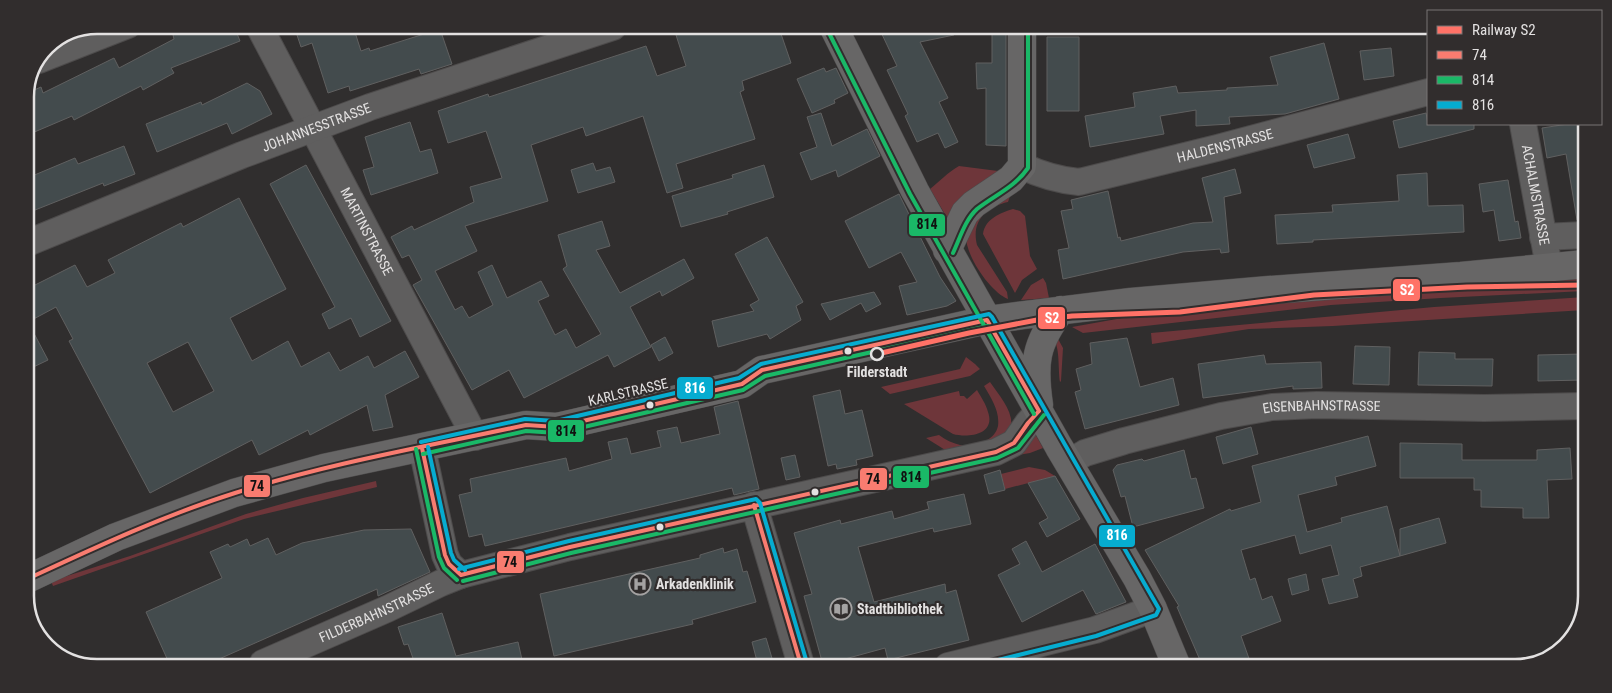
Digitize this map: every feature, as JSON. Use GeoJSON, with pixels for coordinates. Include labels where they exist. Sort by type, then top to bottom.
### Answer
{"type":"FeatureCollection","features":[{"type":"Feature","properties":{"kind":"main road"},"geometry":{"type":"LineString","coordinates":[[837,34],[896,153],[948,250],[1068,463],[1137,578],[1153,609],[1174,659]]}},
{"type":"Feature","properties":{"kind":"main road"},"geometry":{"type":"LineString","coordinates":[[948,250],[965,213],[974,204],[1011,179],[1022,166],[1022,34]]}},
{"type":"Feature","properties":{"kind":"main road","name":"KARLSTRASSE"},"geometry":{"type":"LineString","coordinates":[[34,576],[116,537],[234,493],[324,468],[526,425],[557,427],[603,407],[670,391],[742,384],[762,370],[987,320],[1061,310],[1269,290],[1461,276],[1578,265]]}},
{"type":"Feature","properties":{"kind":"main road"},"geometry":{"type":"LineString","coordinates":[[1039,411],[1036,361],[1042,340],[1050,324],[1061,310]]}},
{"type":"Feature","properties":{"kind":"street"},"geometry":{"type":"LineString","coordinates":[[48,57],[105,34]]}},
{"type":"Feature","properties":{"kind":"street","name":"MARTINSTRASSE"},"geometry":{"type":"LineString","coordinates":[[263,34],[475,437]]}},
{"type":"Feature","properties":{"kind":"street","name":"JOHANNESSTRASSE"},"geometry":{"type":"LineString","coordinates":[[34,240],[242,155],[370,106],[591,34]]}},
{"type":"Feature","properties":{"kind":"street","name":"HALDENSTRASSE"},"geometry":{"type":"LineString","coordinates":[[1022,166],[1042,176],[1062,181],[1079,182],[1217,148],[1427,92]]}},
{"type":"Feature","properties":{"kind":"street","name":"ACHALMSTRASSE"},"geometry":{"type":"LineString","coordinates":[[1523,125],[1549,267]]}},
{"type":"Feature","properties":{"kind":"street"},"geometry":{"type":"LineString","coordinates":[[1543,237],[1578,235]]}},
{"type":"Feature","properties":{"kind":"street","name":"EISENBAHNSTRASSE"},"geometry":{"type":"LineString","coordinates":[[1068,463],[1084,453],[1124,441],[1221,416],[1286,406],[1352,405],[1484,408],[1578,406]]}},
{"type":"Feature","properties":{"kind":"street","name":"FILDERBAHNSTRASSE"},"geometry":{"type":"LineString","coordinates":[[272,659],[461,575],[570,547],[996,452],[1014,443],[1039,411]]}},
{"type":"Feature","properties":{"kind":"street"},"geometry":{"type":"LineString","coordinates":[[422,448],[445,555],[449,564],[461,575]]}},
{"type":"Feature","properties":{"kind":"street"},"geometry":{"type":"LineString","coordinates":[[754,505],[799,659]]}},
{"type":"Feature","properties":{"kind":"street"},"geometry":{"type":"LineString","coordinates":[[977,659],[1095,630],[1153,609]]}},
{"type":"Feature","properties":{"kind":"shaded area"},"geometry":{"type":"Polygon","coordinates":[[[959,166],[998,171],[1004,177],[949,221],[930,189],[959,166]]]}},
{"type":"Feature","properties":{"kind":"shaded area"},"geometry":{"type":"Polygon","coordinates":[[[1012,190],[1008,202],[987,211],[978,222],[976,229],[977,245],[1007,292],[1008,299],[1000,295],[992,287],[976,266],[970,254],[966,232],[972,220],[1012,190]]]}},
{"type":"Feature","properties":{"kind":"shaded area"},"geometry":{"type":"Polygon","coordinates":[[[1013,209],[1020,211],[1025,216],[1030,256],[1037,269],[1022,280],[1015,293],[983,234],[990,221],[998,215],[1013,209]]]}},
{"type":"Feature","properties":{"kind":"shaded area"},"geometry":{"type":"Polygon","coordinates":[[[1578,277],[1578,291],[1331,305],[1083,333],[1072,327],[1139,315],[1578,277]]]}},
{"type":"Feature","properties":{"kind":"shaded area"},"geometry":{"type":"Polygon","coordinates":[[[1043,278],[1049,298],[1021,300],[1031,285],[1043,278]]]}},
{"type":"Feature","properties":{"kind":"shaded area"},"geometry":{"type":"Polygon","coordinates":[[[1578,297],[1578,310],[1333,326],[1249,329],[1152,344],[1151,333],[1434,307],[1578,297]]]}},
{"type":"Feature","properties":{"kind":"shaded area"},"geometry":{"type":"Polygon","coordinates":[[[1057,337],[1063,348],[1060,382],[1058,354],[1054,340],[1057,337]]]}},
{"type":"Feature","properties":{"kind":"shaded area"},"geometry":{"type":"Polygon","coordinates":[[[966,357],[980,369],[970,376],[890,394],[881,387],[960,369],[966,357]]]}},
{"type":"Feature","properties":{"kind":"shaded area"},"geometry":{"type":"Polygon","coordinates":[[[990,382],[1010,415],[1011,429],[1008,436],[950,453],[926,438],[939,435],[947,440],[966,446],[983,442],[993,436],[998,426],[998,415],[984,386],[990,382]]]}},
{"type":"Feature","properties":{"kind":"shaded area"},"geometry":{"type":"Polygon","coordinates":[[[977,390],[986,406],[989,420],[988,426],[984,430],[973,435],[953,434],[904,404],[959,391],[960,396],[964,396],[967,399],[977,390]]]}},
{"type":"Feature","properties":{"kind":"shaded area"},"geometry":{"type":"Polygon","coordinates":[[[1033,430],[1043,448],[1018,455],[1033,430]]]}},
{"type":"Feature","properties":{"kind":"shaded area"},"geometry":{"type":"Polygon","coordinates":[[[1029,467],[1045,470],[1055,476],[1005,489],[1001,474],[1029,467]]]}},
{"type":"Feature","properties":{"kind":"shaded area"},"geometry":{"type":"Polygon","coordinates":[[[376,481],[377,487],[244,519],[53,586],[51,581],[130,556],[246,514],[376,481]]]}},
{"type":"Feature","properties":{"kind":"building"},"geometry":{"type":"Polygon","coordinates":[[[237,34],[240,41],[171,68],[174,73],[143,90],[141,86],[74,120],[72,116],[34,132],[34,90],[41,87],[43,93],[114,58],[119,68],[174,39],[173,35],[237,34]]]}},
{"type":"Feature","properties":{"kind":"building"},"geometry":{"type":"Polygon","coordinates":[[[297,34],[356,34],[361,51],[369,48],[370,51],[424,34],[442,34],[452,64],[421,74],[419,69],[350,91],[349,86],[328,93],[312,43],[301,47],[297,34]]]}},
{"type":"Feature","properties":{"kind":"building"},"geometry":{"type":"Polygon","coordinates":[[[781,34],[791,63],[742,81],[744,90],[740,92],[755,139],[676,164],[683,188],[667,193],[643,116],[586,136],[583,127],[531,145],[548,201],[465,226],[477,251],[435,271],[455,310],[462,306],[469,318],[493,305],[478,272],[492,265],[507,298],[541,281],[549,296],[538,301],[555,335],[566,329],[576,348],[601,334],[563,269],[567,266],[558,235],[602,221],[610,246],[596,250],[620,293],[684,259],[694,278],[662,296],[660,291],[630,307],[651,347],[614,367],[608,355],[524,398],[509,370],[472,390],[413,285],[422,280],[409,255],[402,258],[391,237],[412,226],[414,230],[474,202],[470,187],[502,178],[486,131],[448,143],[438,111],[488,94],[489,97],[646,46],[657,76],[686,66],[676,35],[781,34]]]}},
{"type":"Feature","properties":{"kind":"building"},"geometry":{"type":"Polygon","coordinates":[[[882,34],[954,34],[920,42],[948,98],[939,102],[958,142],[945,148],[938,133],[917,142],[905,116],[908,114],[887,70],[897,66],[882,34]]]}},
{"type":"Feature","properties":{"kind":"building"},"geometry":{"type":"Polygon","coordinates":[[[992,34],[1006,34],[1006,146],[986,145],[986,88],[977,89],[976,63],[992,63],[992,34]]]}},
{"type":"Feature","properties":{"kind":"building"},"geometry":{"type":"Polygon","coordinates":[[[1047,37],[1079,37],[1079,111],[1047,111],[1047,37]]]}},
{"type":"Feature","properties":{"kind":"building"},"geometry":{"type":"Polygon","coordinates":[[[1324,43],[1339,99],[1285,114],[1229,117],[1230,124],[1196,126],[1196,110],[1160,116],[1164,134],[1090,147],[1085,116],[1135,107],[1133,93],[1176,86],[1178,93],[1278,85],[1270,57],[1324,43]]]}},
{"type":"Feature","properties":{"kind":"building"},"geometry":{"type":"Polygon","coordinates":[[[1391,48],[1394,76],[1364,80],[1360,51],[1391,48]]]}},
{"type":"Feature","properties":{"kind":"building"},"geometry":{"type":"Polygon","coordinates":[[[824,68],[826,72],[836,68],[848,93],[834,100],[835,103],[812,113],[797,79],[824,68]]]}},
{"type":"Feature","properties":{"kind":"building"},"geometry":{"type":"Polygon","coordinates":[[[247,83],[260,91],[272,114],[232,134],[227,123],[157,152],[146,124],[201,102],[202,105],[247,83]]]}},
{"type":"Feature","properties":{"kind":"building"},"geometry":{"type":"Polygon","coordinates":[[[821,113],[832,146],[867,129],[880,156],[838,177],[836,170],[811,180],[800,153],[817,147],[807,117],[821,113]]]}},
{"type":"Feature","properties":{"kind":"building"},"geometry":{"type":"Polygon","coordinates":[[[1426,113],[1427,125],[1474,125],[1474,129],[1399,148],[1393,121],[1426,113]]]}},
{"type":"Feature","properties":{"kind":"building"},"geometry":{"type":"Polygon","coordinates":[[[410,122],[420,152],[431,149],[438,173],[371,195],[363,170],[374,167],[365,137],[410,122]]]}},
{"type":"Feature","properties":{"kind":"building"},"geometry":{"type":"Polygon","coordinates":[[[1578,125],[1578,220],[1566,154],[1547,158],[1542,128],[1578,125]]]}},
{"type":"Feature","properties":{"kind":"building"},"geometry":{"type":"Polygon","coordinates":[[[1348,134],[1355,158],[1314,168],[1307,145],[1348,134]]]}},
{"type":"Feature","properties":{"kind":"building"},"geometry":{"type":"Polygon","coordinates":[[[124,146],[135,174],[104,186],[103,183],[34,210],[34,175],[75,158],[78,164],[124,146]]]}},
{"type":"Feature","properties":{"kind":"building"},"geometry":{"type":"Polygon","coordinates":[[[593,163],[596,171],[610,167],[615,182],[578,193],[571,170],[593,163]]]}},
{"type":"Feature","properties":{"kind":"building"},"geometry":{"type":"Polygon","coordinates":[[[306,165],[391,321],[360,337],[351,318],[329,329],[322,314],[335,307],[270,184],[306,165]]]}},
{"type":"Feature","properties":{"kind":"building"},"geometry":{"type":"Polygon","coordinates":[[[764,165],[774,197],[727,212],[728,214],[681,227],[672,196],[733,178],[732,175],[764,165]]]}},
{"type":"Feature","properties":{"kind":"building"},"geometry":{"type":"Polygon","coordinates":[[[1235,169],[1241,193],[1224,197],[1229,252],[1221,253],[1220,249],[1183,252],[1063,279],[1058,250],[1069,248],[1061,211],[1073,209],[1071,200],[1108,191],[1118,238],[1120,237],[1121,241],[1193,223],[1213,222],[1202,178],[1235,169]]]}},
{"type":"Feature","properties":{"kind":"building"},"geometry":{"type":"Polygon","coordinates":[[[1427,173],[1428,206],[1463,205],[1464,232],[1313,240],[1313,242],[1277,244],[1275,215],[1333,212],[1332,205],[1399,201],[1397,175],[1427,173]]]}},
{"type":"Feature","properties":{"kind":"building"},"geometry":{"type":"Polygon","coordinates":[[[1508,180],[1515,222],[1518,221],[1521,238],[1499,241],[1494,210],[1483,212],[1479,184],[1508,180]]]}},
{"type":"Feature","properties":{"kind":"building"},"geometry":{"type":"Polygon","coordinates":[[[899,194],[940,277],[956,301],[947,306],[907,315],[899,286],[917,282],[901,252],[869,268],[845,221],[899,194]]]}},
{"type":"Feature","properties":{"kind":"building"},"geometry":{"type":"Polygon","coordinates":[[[239,198],[286,289],[230,318],[252,361],[288,341],[301,367],[329,352],[340,371],[368,356],[374,368],[405,351],[419,377],[385,395],[393,427],[373,431],[367,405],[310,435],[308,430],[259,455],[252,440],[150,493],[69,341],[73,339],[56,307],[34,319],[34,286],[75,265],[87,287],[115,273],[108,260],[181,223],[183,227],[239,198]],[[188,342],[147,363],[173,412],[214,391],[188,342]]]}},
{"type":"Feature","properties":{"kind":"building"},"geometry":{"type":"Polygon","coordinates":[[[767,237],[803,302],[796,306],[801,320],[770,339],[767,334],[718,347],[712,321],[754,311],[750,305],[759,300],[735,254],[767,237]]]}},
{"type":"Feature","properties":{"kind":"building"},"geometry":{"type":"Polygon","coordinates":[[[874,292],[881,304],[866,312],[861,303],[830,320],[821,304],[874,292]]]}},
{"type":"Feature","properties":{"kind":"building"},"geometry":{"type":"Polygon","coordinates":[[[34,333],[48,360],[34,367],[34,333]]]}},
{"type":"Feature","properties":{"kind":"building"},"geometry":{"type":"Polygon","coordinates":[[[665,337],[673,353],[659,361],[651,345],[665,337]]]}},
{"type":"Feature","properties":{"kind":"building"},"geometry":{"type":"Polygon","coordinates":[[[1127,338],[1140,387],[1173,378],[1179,405],[1085,429],[1075,392],[1081,390],[1076,369],[1092,364],[1090,343],[1127,338]]]}},
{"type":"Feature","properties":{"kind":"building"},"geometry":{"type":"Polygon","coordinates":[[[1355,346],[1390,347],[1389,385],[1353,384],[1355,346]]]}},
{"type":"Feature","properties":{"kind":"building"},"geometry":{"type":"Polygon","coordinates":[[[1419,352],[1455,353],[1455,359],[1493,359],[1492,386],[1418,385],[1419,352]]]}},
{"type":"Feature","properties":{"kind":"building"},"geometry":{"type":"Polygon","coordinates":[[[1578,354],[1578,380],[1538,381],[1538,355],[1578,354]]]}},
{"type":"Feature","properties":{"kind":"building"},"geometry":{"type":"Polygon","coordinates":[[[1264,355],[1266,364],[1321,362],[1322,388],[1293,389],[1293,386],[1203,398],[1198,364],[1264,355]]]}},
{"type":"Feature","properties":{"kind":"building"},"geometry":{"type":"Polygon","coordinates":[[[840,390],[845,414],[862,410],[873,456],[856,460],[857,465],[837,469],[836,464],[828,466],[813,396],[840,390]]]}},
{"type":"Feature","properties":{"kind":"building"},"geometry":{"type":"Polygon","coordinates":[[[738,401],[759,489],[734,495],[732,488],[485,546],[482,534],[469,537],[459,495],[472,492],[470,479],[566,458],[569,471],[612,459],[608,442],[627,438],[631,454],[661,447],[657,431],[677,427],[681,443],[720,434],[714,407],[738,401]]]}},
{"type":"Feature","properties":{"kind":"building"},"geometry":{"type":"Polygon","coordinates":[[[1251,427],[1258,454],[1223,464],[1216,437],[1251,427]]]}},
{"type":"Feature","properties":{"kind":"building"},"geometry":{"type":"Polygon","coordinates":[[[1368,436],[1376,466],[1335,477],[1337,485],[1298,495],[1307,532],[1342,522],[1341,518],[1387,506],[1400,556],[1360,567],[1362,576],[1353,579],[1358,597],[1329,604],[1322,579],[1339,575],[1331,545],[1300,554],[1295,535],[1241,550],[1250,580],[1255,578],[1262,600],[1272,596],[1281,621],[1241,636],[1249,659],[1200,659],[1177,607],[1179,606],[1145,550],[1230,509],[1231,511],[1261,502],[1252,466],[1368,436]]]}},
{"type":"Feature","properties":{"kind":"building"},"geometry":{"type":"Polygon","coordinates":[[[1400,443],[1462,444],[1462,460],[1537,460],[1537,450],[1570,448],[1572,479],[1547,480],[1549,518],[1523,518],[1523,508],[1481,507],[1481,490],[1474,490],[1474,478],[1400,478],[1400,443]]]}},
{"type":"Feature","properties":{"kind":"building"},"geometry":{"type":"Polygon","coordinates":[[[1184,450],[1191,479],[1196,478],[1204,508],[1133,527],[1125,496],[1121,497],[1113,470],[1117,465],[1142,459],[1144,461],[1184,450]]]}},
{"type":"Feature","properties":{"kind":"building"},"geometry":{"type":"Polygon","coordinates":[[[795,455],[800,477],[786,480],[781,458],[795,455]]]}},
{"type":"Feature","properties":{"kind":"building"},"geometry":{"type":"Polygon","coordinates":[[[1000,470],[1005,490],[989,494],[984,475],[1000,470]]]}},
{"type":"Feature","properties":{"kind":"building"},"geometry":{"type":"Polygon","coordinates":[[[1055,476],[1080,519],[1047,537],[1039,523],[1048,518],[1028,483],[1055,476]]]}},
{"type":"Feature","properties":{"kind":"building"},"geometry":{"type":"Polygon","coordinates":[[[964,494],[971,524],[934,532],[933,528],[858,547],[874,602],[945,584],[946,593],[956,590],[969,640],[892,659],[888,659],[885,648],[845,659],[821,659],[804,596],[812,594],[794,533],[840,520],[841,524],[892,511],[894,519],[929,509],[927,502],[964,494]]]}},
{"type":"Feature","properties":{"kind":"building"},"geometry":{"type":"Polygon","coordinates":[[[1439,518],[1446,543],[1400,556],[1400,529],[1439,518]]]}},
{"type":"Feature","properties":{"kind":"building"},"geometry":{"type":"Polygon","coordinates":[[[411,529],[430,572],[378,596],[377,589],[219,659],[167,659],[146,612],[222,578],[210,552],[228,544],[230,547],[247,539],[250,546],[268,538],[276,555],[302,543],[364,530],[411,529]]]}},
{"type":"Feature","properties":{"kind":"building"},"geometry":{"type":"Polygon","coordinates":[[[1026,541],[1042,572],[1095,544],[1126,602],[1096,614],[1083,590],[1022,622],[998,575],[1020,564],[1012,549],[1026,541]]]}},
{"type":"Feature","properties":{"kind":"building"},"geometry":{"type":"Polygon","coordinates":[[[723,548],[724,553],[737,549],[743,572],[747,571],[756,602],[692,620],[693,624],[554,656],[540,594],[700,558],[700,555],[723,548]]]}},
{"type":"Feature","properties":{"kind":"building"},"geometry":{"type":"Polygon","coordinates":[[[1306,574],[1309,590],[1292,595],[1288,579],[1306,574]]]}},
{"type":"Feature","properties":{"kind":"building"},"geometry":{"type":"Polygon","coordinates":[[[442,613],[456,656],[518,642],[522,659],[413,659],[408,644],[404,645],[398,627],[442,613]]]}},
{"type":"Feature","properties":{"kind":"building"},"geometry":{"type":"Polygon","coordinates":[[[766,638],[772,659],[756,659],[752,642],[766,638]]]}},
{"type":"Feature","properties":{"kind":"rail line","name":"S2"},"geometry":{"type":"LineString","coordinates":[[877,354],[969,333],[1037,320],[1072,316],[1180,312],[1314,295],[1467,287],[1578,285]]}},
{"type":"Feature","properties":{"kind":"transit line","name":"814"},"geometry":{"type":"LineString","coordinates":[[830,34],[910,194],[1034,414]]}},
{"type":"Feature","properties":{"kind":"transit line","name":"814"},"geometry":{"type":"LineString","coordinates":[[953,253],[973,213],[1011,186],[1028,168],[1028,34]]}},
{"type":"Feature","properties":{"kind":"transit line","name":"816"},"geometry":{"type":"LineString","coordinates":[[421,442],[525,419],[556,421],[739,378],[761,364],[989,314],[1159,609],[1156,615],[1096,636],[1002,659]]}},
{"type":"Feature","properties":{"kind":"transit line","name":"74"},"geometry":{"type":"LineString","coordinates":[[987,320],[1039,411]]}},
{"type":"Feature","properties":{"kind":"transit line","name":"74"},"geometry":{"type":"LineString","coordinates":[[34,576],[155,522],[208,502],[271,482],[380,456],[526,425],[557,427],[742,384],[762,370],[987,320]]}},
{"type":"Feature","properties":{"kind":"transit line","name":"814"},"geometry":{"type":"LineString","coordinates":[[423,454],[526,431],[558,433],[743,390],[765,376],[988,326]]}},
{"type":"Feature","properties":{"kind":"transit line","name":"74"},"geometry":{"type":"LineString","coordinates":[[422,448],[445,555],[449,564],[461,575],[570,547],[996,452],[1014,443],[1039,411]]}},
{"type":"Feature","properties":{"kind":"transit line","name":"814"},"geometry":{"type":"LineString","coordinates":[[463,581],[571,553],[997,458],[1018,448],[1044,415]]}},
{"type":"Feature","properties":{"kind":"transit line","name":"816"},"geometry":{"type":"LineString","coordinates":[[428,447],[451,553],[454,560],[465,570]]}},
{"type":"Feature","properties":{"kind":"transit line","name":"814"},"geometry":{"type":"LineString","coordinates":[[416,449],[439,557],[444,568],[457,580]]}},
{"type":"Feature","properties":{"kind":"transit line","name":"816"},"geometry":{"type":"LineString","coordinates":[[459,569],[569,541],[756,499],[760,503],[806,659]]}},
{"type":"Feature","properties":{"kind":"transit line","name":"74"},"geometry":{"type":"LineString","coordinates":[[754,505],[799,659]]}},
{"type":"Feature","properties":{"kind":"place","name":"Filderstadt"},"geometry":{"type":"Point","coordinates":[877,354]}},
{"type":"Feature","properties":{"kind":"place","name":"Arkadenklinik"},"geometry":{"type":"Point","coordinates":[640,584]}},
{"type":"Feature","properties":{"kind":"place","name":"Stadtbibliothek"},"geometry":{"type":"Point","coordinates":[841,609]}}]}
